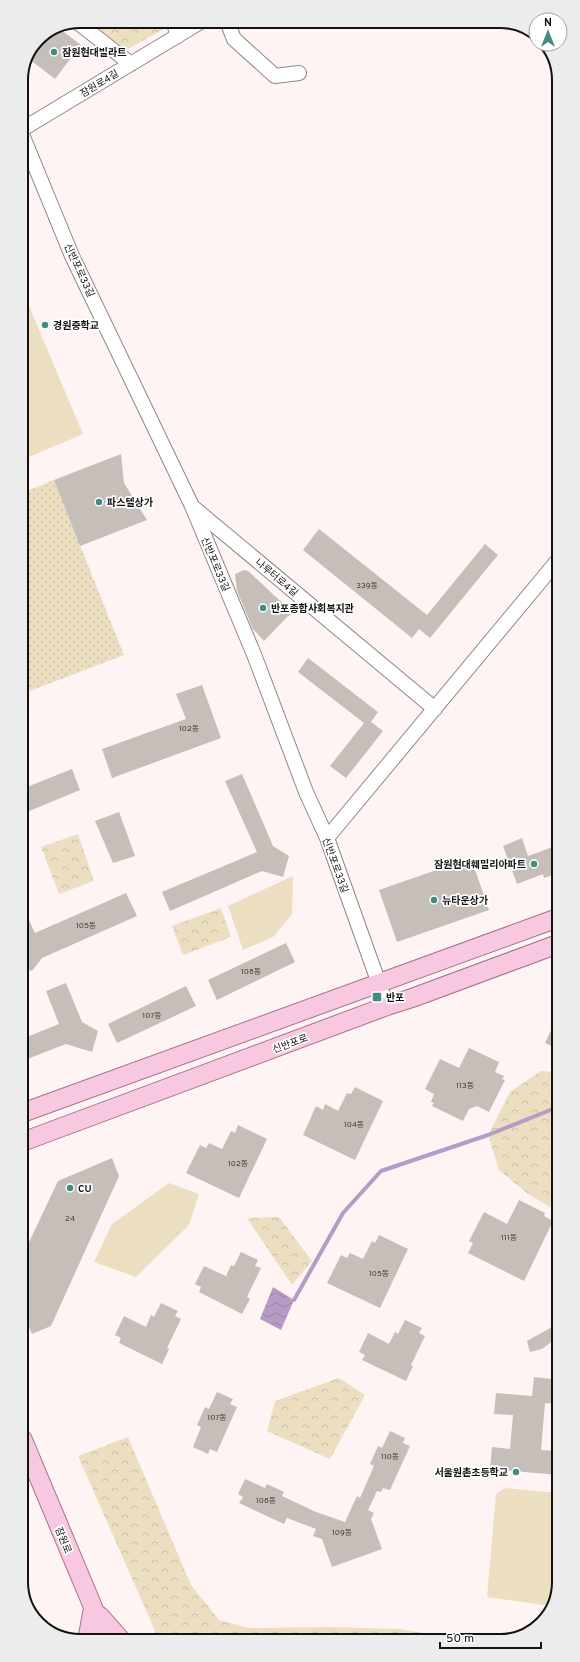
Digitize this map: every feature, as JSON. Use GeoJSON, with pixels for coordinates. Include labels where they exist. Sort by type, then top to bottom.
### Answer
{"type":"FeatureCollection","features":[{"type":"Feature","properties":{"kind":"main road"},"geometry":{"type":"LineString","coordinates":[[28,1111],[552,920]]}},
{"type":"Feature","properties":{"kind":"main road","name":"신반포로"},"geometry":{"type":"LineString","coordinates":[[28,1140],[552,946]]}},
{"type":"Feature","properties":{"kind":"main road","name":"잠원로"},"geometry":{"type":"LineString","coordinates":[[28,1452],[93,1607],[103,1634]]}},
{"type":"Feature","properties":{"kind":"main road"},"geometry":{"type":"LineString","coordinates":[[93,1607],[116,1634]]}},
{"type":"Feature","properties":{"kind":"main road"},"geometry":{"type":"LineString","coordinates":[[88,1634],[93,1607]]}},
{"type":"Feature","properties":{"kind":"street"},"geometry":{"type":"LineString","coordinates":[[85,28],[130,64]]}},
{"type":"Feature","properties":{"kind":"street"},"geometry":{"type":"LineString","coordinates":[[175,28],[178,36]]}},
{"type":"Feature","properties":{"kind":"street","name":"잠원로4길"},"geometry":{"type":"LineString","coordinates":[[28,127],[191,28]]}},
{"type":"Feature","properties":{"kind":"street"},"geometry":{"type":"LineString","coordinates":[[229,28],[234,39],[275,76],[299,73]]}},
{"type":"Feature","properties":{"kind":"street","name":"신반포로33길"},"geometry":{"type":"LineString","coordinates":[[28,148],[72,256],[192,506],[255,657],[306,792],[327,838],[387,1006]]}},
{"type":"Feature","properties":{"kind":"street","name":"나루터로4길"},"geometry":{"type":"LineString","coordinates":[[192,506],[435,709]]}},
{"type":"Feature","properties":{"kind":"street"},"geometry":{"type":"LineString","coordinates":[[327,838],[552,567]]}},
{"type":"Feature","properties":{"kind":"green space"},"geometry":{"type":"Polygon","coordinates":[[[98,28],[164,28],[164,29],[126,50],[98,28]]]}},
{"type":"Feature","properties":{"kind":"green space"},"geometry":{"type":"Polygon","coordinates":[[[28,304],[83,434],[28,457],[28,304]]]}},
{"type":"Feature","properties":{"kind":"green space"},"geometry":{"type":"Polygon","coordinates":[[[54,480],[124,655],[28,692],[28,491],[54,480]]]}},
{"type":"Feature","properties":{"kind":"green space"},"geometry":{"type":"Polygon","coordinates":[[[78,834],[94,881],[59,894],[41,847],[78,834]]]}},
{"type":"Feature","properties":{"kind":"green space"},"geometry":{"type":"Polygon","coordinates":[[[293,876],[292,914],[273,937],[243,950],[228,906],[293,876]]]}},
{"type":"Feature","properties":{"kind":"green space"},"geometry":{"type":"Polygon","coordinates":[[[221,908],[231,937],[183,955],[172,926],[221,908]]]}},
{"type":"Feature","properties":{"kind":"green space"},"geometry":{"type":"Polygon","coordinates":[[[541,1071],[552,1072],[552,1208],[528,1194],[499,1170],[488,1135],[510,1092],[541,1071]]]}},
{"type":"Feature","properties":{"kind":"green space"},"geometry":{"type":"Polygon","coordinates":[[[169,1183],[199,1194],[189,1225],[136,1277],[94,1262],[112,1224],[169,1183]]]}},
{"type":"Feature","properties":{"kind":"green space"},"geometry":{"type":"Polygon","coordinates":[[[279,1217],[312,1261],[292,1285],[247,1218],[279,1217]]]}},
{"type":"Feature","properties":{"kind":"green space"},"geometry":{"type":"Polygon","coordinates":[[[339,1378],[365,1395],[330,1459],[267,1431],[275,1401],[339,1378]]]}},
{"type":"Feature","properties":{"kind":"green space"},"geometry":{"type":"Polygon","coordinates":[[[128,1437],[191,1585],[219,1620],[249,1628],[332,1627],[400,1629],[429,1634],[156,1634],[78,1456],[128,1437]]]}},
{"type":"Feature","properties":{"kind":"green space"},"geometry":{"type":"Polygon","coordinates":[[[505,1488],[552,1492],[552,1588],[546,1605],[487,1597],[496,1494],[505,1488]]]}},
{"type":"Feature","properties":{"kind":"water"},"geometry":{"type":"Polygon","coordinates":[[[273,1287],[294,1300],[281,1330],[260,1319],[273,1287]]]}},
{"type":"Feature","properties":{"kind":"building","name":"잠원현대빌라트"},"geometry":{"type":"Polygon","coordinates":[[[63,31],[81,45],[55,79],[32,61],[43,43],[63,31]]]}},
{"type":"Feature","properties":{"kind":"building","name":"파스텔상가"},"geometry":{"type":"Polygon","coordinates":[[[121,454],[124,483],[147,520],[80,546],[54,480],[121,454]]]}},
{"type":"Feature","properties":{"kind":"building"},"geometry":{"type":"Polygon","coordinates":[[[319,529],[427,615],[485,544],[498,555],[430,638],[419,629],[412,638],[303,550],[319,529]]]}},
{"type":"Feature","properties":{"kind":"building"},"geometry":{"type":"Polygon","coordinates":[[[244,570],[248,571],[292,612],[264,641],[253,629],[237,591],[235,574],[244,570]]]}},
{"type":"Feature","properties":{"kind":"building"},"geometry":{"type":"Polygon","coordinates":[[[308,658],[378,712],[371,722],[383,731],[346,778],[330,766],[364,723],[298,672],[308,658]]]}},
{"type":"Feature","properties":{"kind":"building"},"geometry":{"type":"Polygon","coordinates":[[[202,685],[221,738],[112,778],[102,749],[186,719],[176,694],[202,685]]]}},
{"type":"Feature","properties":{"kind":"building"},"geometry":{"type":"Polygon","coordinates":[[[72,769],[80,790],[28,812],[28,787],[72,769]]]}},
{"type":"Feature","properties":{"kind":"building"},"geometry":{"type":"Polygon","coordinates":[[[242,774],[273,846],[289,856],[283,877],[262,871],[170,911],[162,892],[257,852],[225,781],[242,774]]]}},
{"type":"Feature","properties":{"kind":"building"},"geometry":{"type":"Polygon","coordinates":[[[119,812],[135,856],[113,863],[95,821],[119,812]]]}},
{"type":"Feature","properties":{"kind":"building","name":"잠원현대훼밀리아파트"},"geometry":{"type":"Polygon","coordinates":[[[522,838],[528,856],[552,847],[552,875],[544,878],[543,874],[517,884],[503,846],[522,838]]]}},
{"type":"Feature","properties":{"kind":"building","name":"뉴타운상가"},"geometry":{"type":"Polygon","coordinates":[[[471,858],[489,910],[397,942],[379,890],[471,858]]]}},
{"type":"Feature","properties":{"kind":"building"},"geometry":{"type":"Polygon","coordinates":[[[126,893],[137,916],[42,958],[32,971],[28,969],[28,918],[35,933],[126,893]]]}},
{"type":"Feature","properties":{"kind":"building"},"geometry":{"type":"Polygon","coordinates":[[[286,943],[295,962],[217,1000],[208,980],[286,943]]]}},
{"type":"Feature","properties":{"kind":"building"},"geometry":{"type":"Polygon","coordinates":[[[66,983],[82,1022],[98,1031],[92,1052],[66,1044],[28,1059],[28,1037],[59,1024],[46,991],[66,983]]]}},
{"type":"Feature","properties":{"kind":"building"},"geometry":{"type":"Polygon","coordinates":[[[186,986],[196,1006],[117,1043],[108,1024],[186,986]]]}},
{"type":"Feature","properties":{"kind":"building"},"geometry":{"type":"Polygon","coordinates":[[[552,1028],[552,1046],[545,1043],[552,1028]]]}},
{"type":"Feature","properties":{"kind":"building"},"geometry":{"type":"Polygon","coordinates":[[[469,1048],[499,1062],[495,1072],[504,1076],[502,1079],[505,1080],[489,1112],[477,1106],[469,1109],[463,1121],[432,1106],[434,1103],[431,1102],[434,1094],[425,1089],[440,1059],[459,1068],[469,1048]]]}},
{"type":"Feature","properties":{"kind":"building"},"geometry":{"type":"Polygon","coordinates":[[[355,1087],[383,1101],[355,1160],[303,1135],[316,1106],[323,1110],[325,1104],[338,1111],[347,1093],[351,1094],[355,1087]]]}},
{"type":"Feature","properties":{"kind":"building"},"geometry":{"type":"Polygon","coordinates":[[[238,1125],[267,1139],[239,1198],[186,1173],[200,1145],[206,1148],[209,1143],[222,1149],[231,1131],[235,1133],[238,1125]]]}},
{"type":"Feature","properties":{"kind":"building"},"geometry":{"type":"Polygon","coordinates":[[[112,1158],[119,1176],[51,1326],[32,1334],[28,1325],[28,1244],[58,1181],[112,1158]]]}},
{"type":"Feature","properties":{"kind":"building"},"geometry":{"type":"Polygon","coordinates":[[[519,1200],[545,1213],[544,1216],[552,1220],[524,1281],[468,1253],[473,1243],[469,1241],[484,1212],[507,1224],[519,1200]]]}},
{"type":"Feature","properties":{"kind":"building"},"geometry":{"type":"Polygon","coordinates":[[[379,1235],[408,1249],[380,1308],[327,1283],[341,1255],[347,1258],[350,1253],[363,1259],[372,1241],[375,1243],[379,1235]]]}},
{"type":"Feature","properties":{"kind":"building"},"geometry":{"type":"Polygon","coordinates":[[[241,1252],[258,1260],[255,1266],[261,1268],[247,1297],[250,1299],[242,1314],[199,1292],[201,1287],[195,1284],[204,1266],[226,1276],[231,1265],[234,1266],[241,1252]]]}},
{"type":"Feature","properties":{"kind":"building"},"geometry":{"type":"Polygon","coordinates":[[[161,1303],[178,1311],[175,1316],[181,1319],[167,1348],[169,1349],[162,1364],[119,1343],[121,1338],[115,1335],[124,1316],[146,1327],[151,1315],[154,1317],[161,1303]]]}},
{"type":"Feature","properties":{"kind":"building"},"geometry":{"type":"Polygon","coordinates":[[[405,1320],[422,1328],[419,1333],[425,1336],[411,1365],[413,1366],[406,1381],[362,1360],[365,1355],[359,1352],[368,1333],[389,1344],[395,1332],[398,1334],[405,1320]]]}},
{"type":"Feature","properties":{"kind":"building"},"geometry":{"type":"Polygon","coordinates":[[[552,1327],[552,1341],[542,1349],[530,1352],[527,1341],[552,1327]]]}},
{"type":"Feature","properties":{"kind":"building"},"geometry":{"type":"Polygon","coordinates":[[[534,1377],[552,1379],[552,1404],[545,1403],[541,1450],[552,1451],[552,1474],[490,1469],[492,1447],[510,1449],[513,1415],[494,1414],[496,1393],[532,1396],[534,1377]]]}},
{"type":"Feature","properties":{"kind":"building"},"geometry":{"type":"Polygon","coordinates":[[[217,1392],[233,1399],[230,1404],[237,1407],[217,1452],[210,1449],[208,1454],[193,1447],[201,1427],[197,1425],[205,1407],[209,1409],[217,1392]]]}},
{"type":"Feature","properties":{"kind":"building"},"geometry":{"type":"Polygon","coordinates":[[[390,1431],[405,1438],[403,1443],[410,1446],[390,1490],[383,1488],[381,1492],[377,1491],[368,1510],[374,1513],[371,1519],[382,1549],[332,1567],[322,1539],[313,1536],[316,1529],[287,1518],[284,1524],[239,1503],[243,1497],[238,1494],[245,1479],[265,1488],[267,1484],[284,1492],[282,1496],[316,1512],[345,1522],[357,1496],[360,1498],[374,1466],[370,1464],[378,1446],[382,1448],[390,1431]]]}},
{"type":"Feature","properties":{"kind":"waterway"},"geometry":{"type":"LineString","coordinates":[[294,1300],[343,1213],[381,1171],[488,1135],[552,1109]]}},
{"type":"Feature","properties":{"kind":"place","name":"잠원현대빌라트"},"geometry":{"type":"Point","coordinates":[54,52]}},
{"type":"Feature","properties":{"kind":"place","name":"경원중학교"},"geometry":{"type":"Point","coordinates":[45,325]}},
{"type":"Feature","properties":{"kind":"place","name":"파스텔상가"},"geometry":{"type":"Point","coordinates":[99,502]}},
{"type":"Feature","properties":{"kind":"place","name":"반포종합사회복지관"},"geometry":{"type":"Point","coordinates":[263,608]}},
{"type":"Feature","properties":{"kind":"place","name":"잠원현대훼밀리아파트"},"geometry":{"type":"Point","coordinates":[534,864]}},
{"type":"Feature","properties":{"kind":"place","name":"뉴타운상가"},"geometry":{"type":"Point","coordinates":[434,900]}},
{"type":"Feature","properties":{"kind":"place","name":"반포"},"geometry":{"type":"Point","coordinates":[377,997]}},
{"type":"Feature","properties":{"kind":"place","name":"CU"},"geometry":{"type":"Point","coordinates":[70,1188]}},
{"type":"Feature","properties":{"kind":"place","name":"서울원촌초등학교"},"geometry":{"type":"Point","coordinates":[516,1472]}}]}
